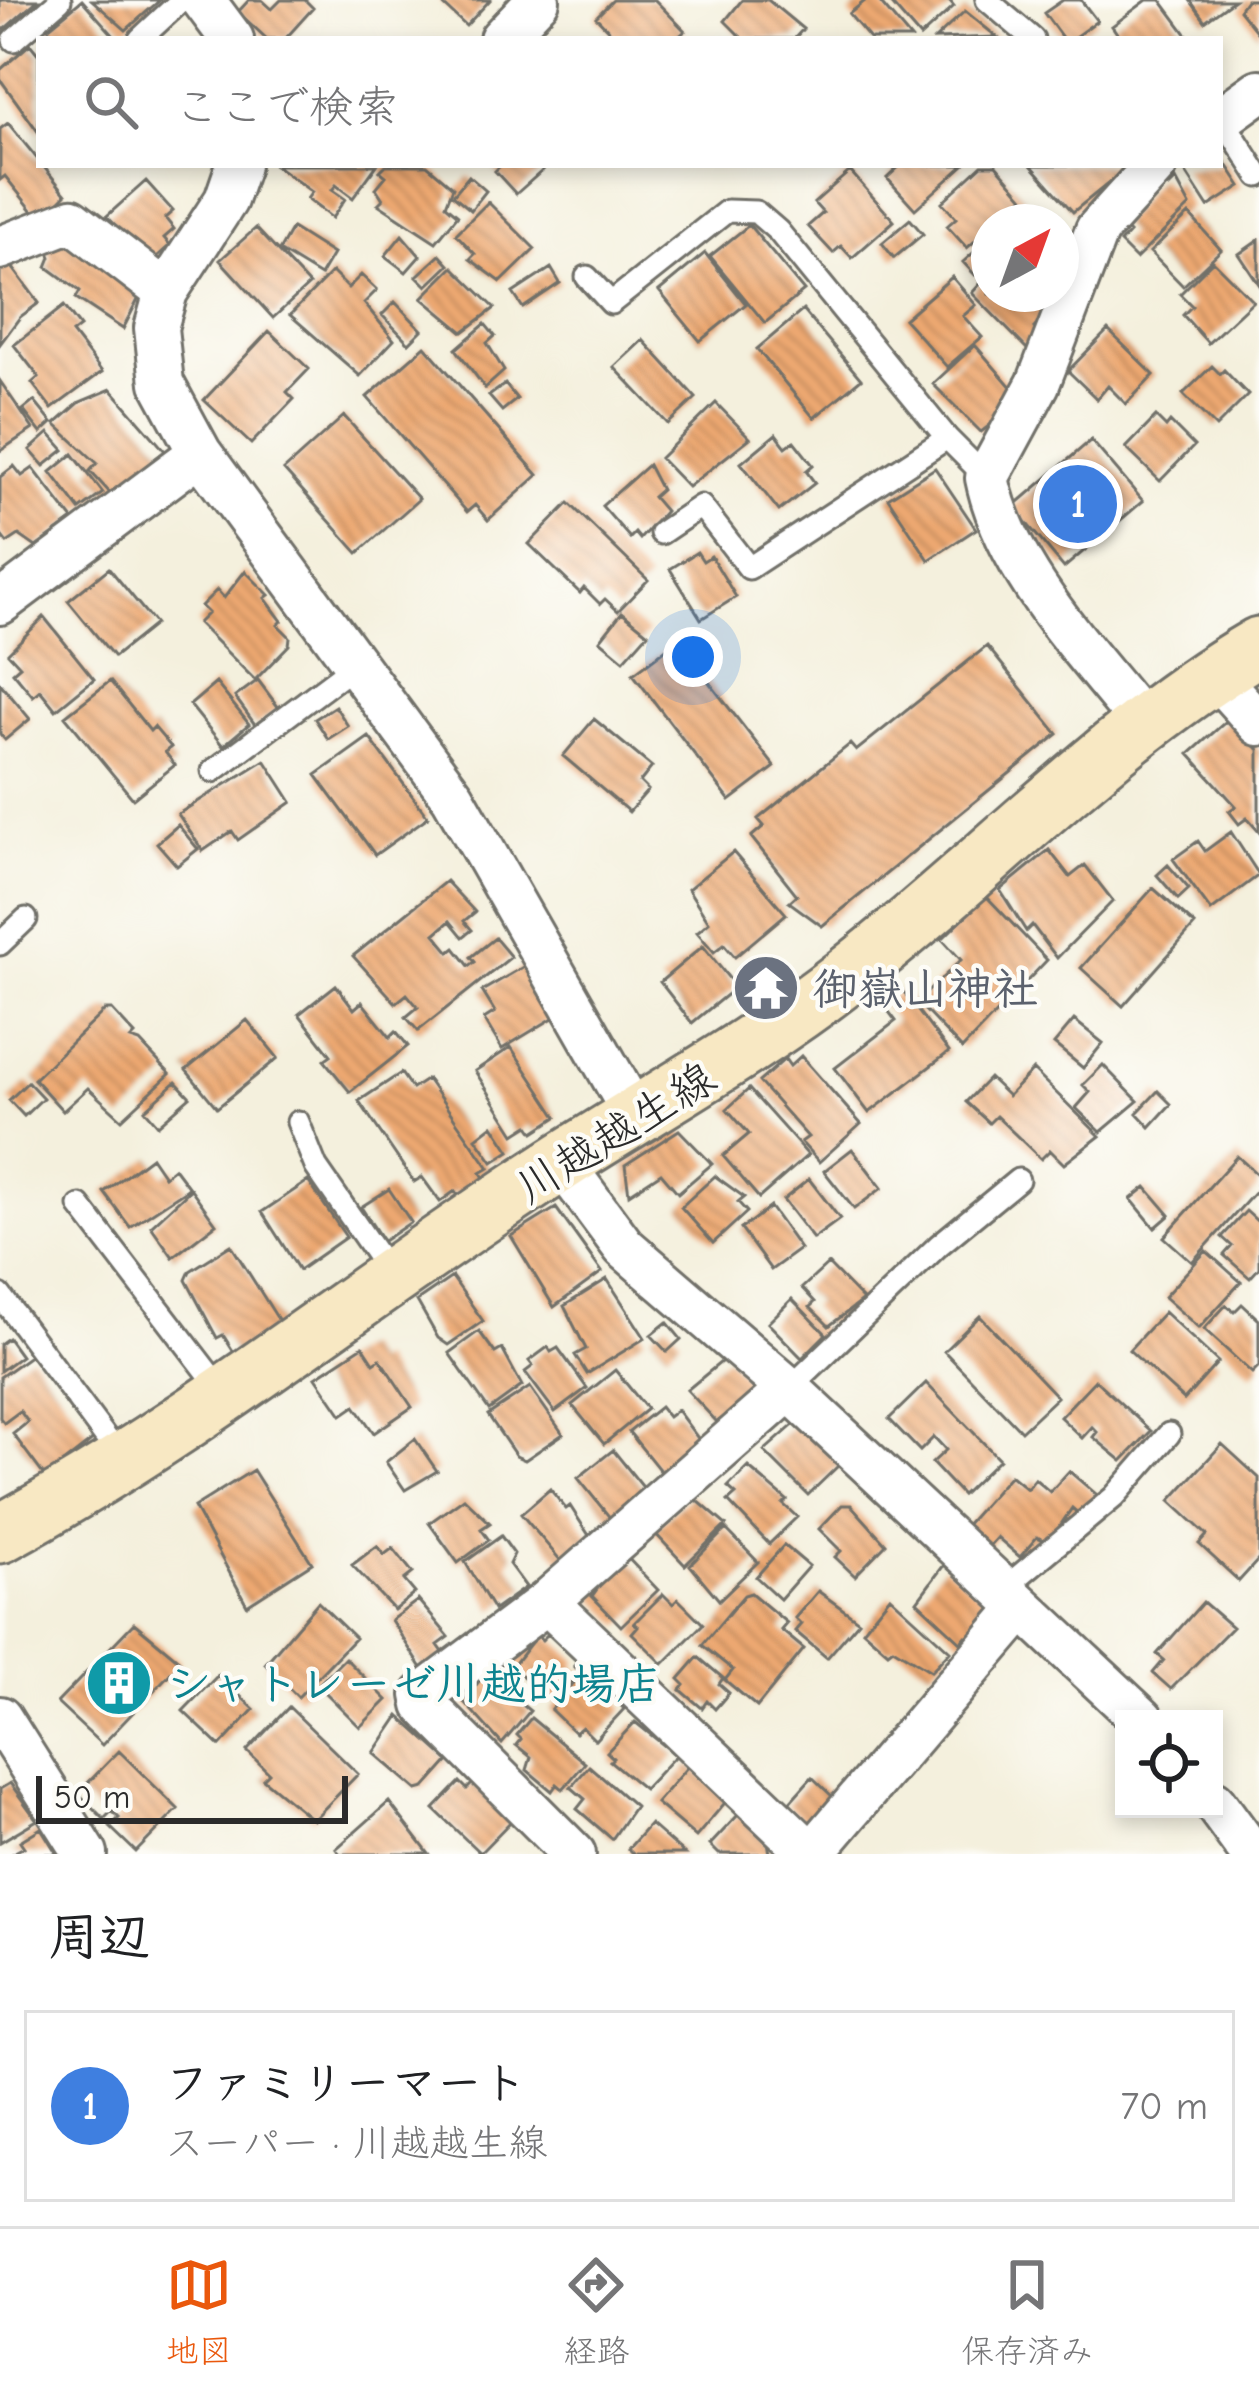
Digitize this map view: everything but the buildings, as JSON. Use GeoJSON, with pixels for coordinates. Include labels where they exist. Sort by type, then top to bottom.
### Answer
{"type":"FeatureCollection","features":[{"type":"Feature","properties":{"kind":"main road","name":"川越越生線"},"geometry":{"type":"LineString","coordinates":[[0,1534],[124,1461],[561,1162],[637,1119],[848,975],[1144,725],[1236,660]]}},
{"type":"Feature","properties":{"kind":"street"},"geometry":{"type":"LineString","coordinates":[[504,36],[538,0]]}},
{"type":"Feature","properties":{"kind":"street"},"geometry":{"type":"LineString","coordinates":[[1223,117],[1259,91]]}},
{"type":"Feature","properties":{"kind":"street"},"geometry":{"type":"LineString","coordinates":[[237,168],[226,200],[166,292],[156,328],[162,383],[200,453],[453,797],[637,1119]]}},
{"type":"Feature","properties":{"kind":"street"},"geometry":{"type":"LineString","coordinates":[[1144,725],[1035,582],[994,512],[987,478],[1038,384],[1097,230],[1150,168]]}},
{"type":"Feature","properties":{"kind":"street"},"geometry":{"type":"LineString","coordinates":[[5,235],[73,220],[166,292]]}},
{"type":"Feature","properties":{"kind":"street"},"geometry":{"type":"LineString","coordinates":[[0,603],[200,453]]}},
{"type":"Feature","properties":{"kind":"street"},"geometry":{"type":"LineString","coordinates":[[1236,660],[1259,724]]}},
{"type":"Feature","properties":{"kind":"street"},"geometry":{"type":"LineString","coordinates":[[561,1162],[624,1247],[790,1389],[1010,1601],[1132,1710]]}},
{"type":"Feature","properties":{"kind":"street"},"geometry":{"type":"LineString","coordinates":[[574,1854],[440,1721],[423,1695],[548,1602],[790,1389]]}},
{"type":"Feature","properties":{"kind":"street"},"geometry":{"type":"LineString","coordinates":[[548,1602],[812,1854],[1010,1601]]}},
{"type":"Feature","properties":{"kind":"street"},"geometry":{"type":"LineString","coordinates":[[0,1718],[86,1854]]}},
{"type":"Feature","properties":{"kind":"street"},"geometry":{"type":"LineString","coordinates":[[1223,1814],[1252,1854]]}},
{"type":"Feature","properties":{"kind":"lane"},"geometry":{"type":"LineString","coordinates":[[14,40],[60,0]]}},
{"type":"Feature","properties":{"kind":"lane"},"geometry":{"type":"LineString","coordinates":[[987,0],[1030,36]]}},
{"type":"Feature","properties":{"kind":"lane"},"geometry":{"type":"LineString","coordinates":[[147,36],[208,9]]}},
{"type":"Feature","properties":{"kind":"lane"},"geometry":{"type":"LineString","coordinates":[[1223,121],[1259,176]]}},
{"type":"Feature","properties":{"kind":"lane"},"geometry":{"type":"LineString","coordinates":[[587,277],[611,303],[727,211],[756,212],[778,231],[947,438],[987,478]]}},
{"type":"Feature","properties":{"kind":"lane"},"geometry":{"type":"LineString","coordinates":[[661,532],[701,506],[749,568],[947,438]]}},
{"type":"Feature","properties":{"kind":"lane"},"geometry":{"type":"LineString","coordinates":[[213,771],[355,664]]}},
{"type":"Feature","properties":{"kind":"lane"},"geometry":{"type":"LineString","coordinates":[[0,944],[26,919]]}},
{"type":"Feature","properties":{"kind":"lane"},"geometry":{"type":"LineString","coordinates":[[298,1122],[316,1167],[394,1279]]}},
{"type":"Feature","properties":{"kind":"lane"},"geometry":{"type":"LineString","coordinates":[[790,1389],[965,1221],[1018,1180]]}},
{"type":"Feature","properties":{"kind":"lane"},"geometry":{"type":"LineString","coordinates":[[80,1206],[224,1394]]}},
{"type":"Feature","properties":{"kind":"lane"},"geometry":{"type":"LineString","coordinates":[[0,1295],[124,1461]]}},
{"type":"Feature","properties":{"kind":"lane"},"geometry":{"type":"LineString","coordinates":[[1010,1601],[1114,1497],[1169,1434]]}},
{"type":"Feature","properties":{"kind":"place","name":"ファミリーマート"},"geometry":{"type":"Point","coordinates":[1078,504]}},
{"type":"Feature","properties":{"kind":"place","name":"御嶽山神社"},"geometry":{"type":"Point","coordinates":[766,988]}},
{"type":"Feature","properties":{"kind":"place","name":"シャトレーゼ川越的場店"},"geometry":{"type":"Point","coordinates":[119,1683]}}]}
